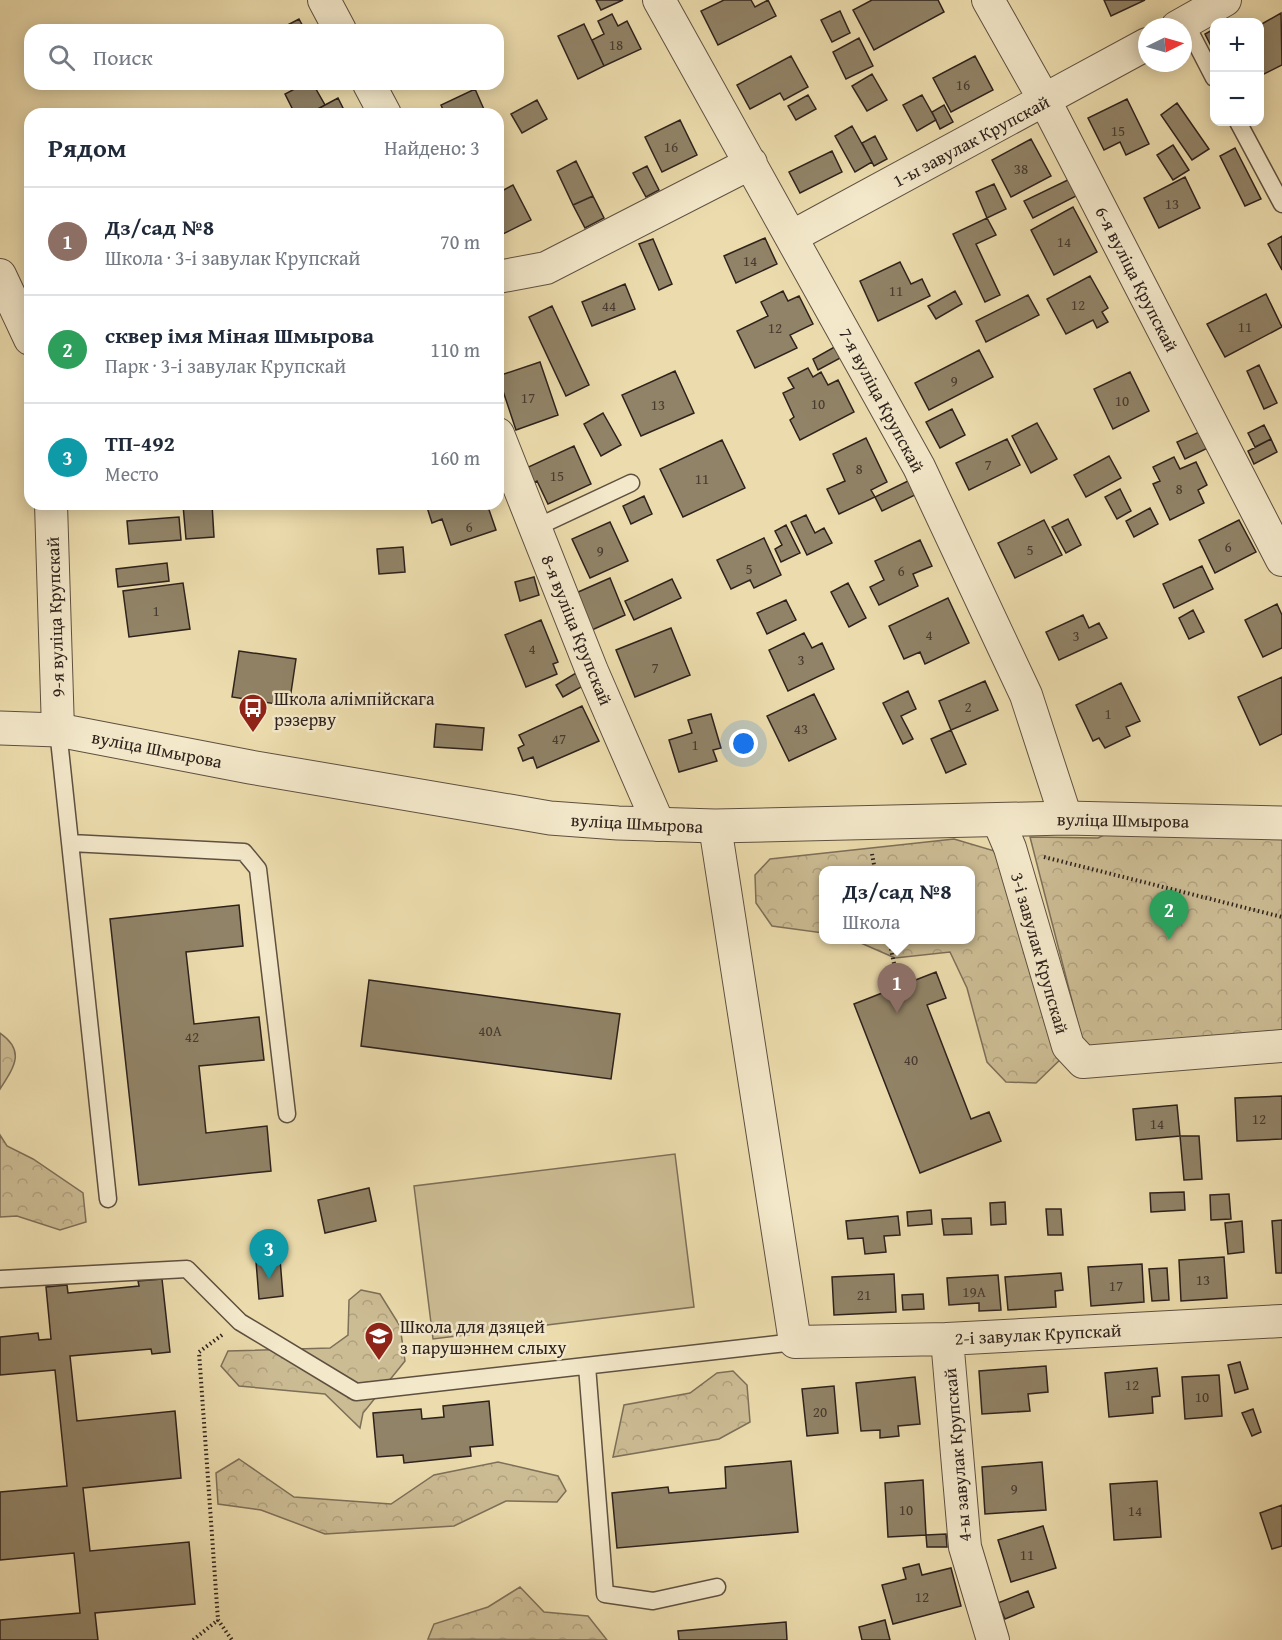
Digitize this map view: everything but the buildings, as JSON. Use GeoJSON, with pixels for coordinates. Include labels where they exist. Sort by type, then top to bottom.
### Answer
{"type":"FeatureCollection","features":[{"type":"Feature","properties":{"kind":"street"},"geometry":{"type":"LineString","coordinates":[[324,0],[337,24]]}},
{"type":"Feature","properties":{"kind":"street","name":"7-я вуліца Крупскай"},"geometry":{"type":"LineString","coordinates":[[659,0],[793,236],[925,478],[1026,695],[1066,818]]}},
{"type":"Feature","properties":{"kind":"street","name":"6-я вуліца Крупскай"},"geometry":{"type":"LineString","coordinates":[[988,0],[1045,101],[1282,560]]}},
{"type":"Feature","properties":{"kind":"street"},"geometry":{"type":"LineString","coordinates":[[1192,19],[1225,0]]}},
{"type":"Feature","properties":{"kind":"street","name":"1-ы завулак Крупскай"},"geometry":{"type":"LineString","coordinates":[[793,236],[1138,49]]}},
{"type":"Feature","properties":{"kind":"street"},"geometry":{"type":"LineString","coordinates":[[372,90],[382,108]]}},
{"type":"Feature","properties":{"kind":"street"},"geometry":{"type":"LineString","coordinates":[[504,276],[546,268],[751,163]]}},
{"type":"Feature","properties":{"kind":"street"},"geometry":{"type":"LineString","coordinates":[[0,275],[24,326]]}},
{"type":"Feature","properties":{"kind":"street","name":"8-я вуліца Крупскай"},"geometry":{"type":"LineString","coordinates":[[504,449],[659,825]]}},
{"type":"Feature","properties":{"kind":"street","name":"9-я вуліца Крупскай"},"geometry":{"type":"LineString","coordinates":[[51,510],[58,730]]}},
{"type":"Feature","properties":{"kind":"street","name":"вуліца Шмырова"},"geometry":{"type":"LineString","coordinates":[[0,728],[58,730],[250,767],[550,818],[659,825],[1004,834],[1066,818],[1282,824]]}},
{"type":"Feature","properties":{"kind":"street"},"geometry":{"type":"LineString","coordinates":[[715,826],[795,1342]]}},
{"type":"Feature","properties":{"kind":"street","name":"3-і завулак Крупскай"},"geometry":{"type":"LineString","coordinates":[[1004,834],[1068,1046],[1083,1062],[1282,1046]]}},
{"type":"Feature","properties":{"kind":"street","name":"2-і завулак Крупскай"},"geometry":{"type":"LineString","coordinates":[[795,1342],[947,1339],[1282,1321]]}},
{"type":"Feature","properties":{"kind":"street","name":"4-ы завулак Крупскай"},"geometry":{"type":"LineString","coordinates":[[947,1339],[964,1547],[993,1640]]}},
{"type":"Feature","properties":{"kind":"lane"},"geometry":{"type":"LineString","coordinates":[[1192,42],[1211,72]]}},
{"type":"Feature","properties":{"kind":"lane"},"geometry":{"type":"LineString","coordinates":[[1240,126],[1282,204]]}},
{"type":"Feature","properties":{"kind":"lane"},"geometry":{"type":"LineString","coordinates":[[535,528],[631,483]]}},
{"type":"Feature","properties":{"kind":"lane"},"geometry":{"type":"LineString","coordinates":[[58,730],[108,1199]]}},
{"type":"Feature","properties":{"kind":"lane"},"geometry":{"type":"LineString","coordinates":[[70,843],[244,852],[258,869],[287,1114]]}},
{"type":"Feature","properties":{"kind":"lane"},"geometry":{"type":"LineString","coordinates":[[0,1279],[187,1269],[240,1322],[356,1392],[795,1342]]}},
{"type":"Feature","properties":{"kind":"lane"},"geometry":{"type":"LineString","coordinates":[[587,1366],[605,1594],[653,1601],[717,1587]]}},
{"type":"Feature","properties":{"kind":"path"},"geometry":{"type":"LineString","coordinates":[[1004,834],[1282,917]]}},
{"type":"Feature","properties":{"kind":"path"},"geometry":{"type":"LineString","coordinates":[[890,944],[896,973]]}},
{"type":"Feature","properties":{"kind":"path"},"geometry":{"type":"LineString","coordinates":[[232,1640],[218,1620],[200,1352],[240,1322]]}},
{"type":"Feature","properties":{"kind":"path"},"geometry":{"type":"LineString","coordinates":[[193,1640],[218,1620]]}},
{"type":"Feature","properties":{"kind":"green space"},"geometry":{"type":"Polygon","coordinates":[[[1282,833],[1282,1039],[1086,1055],[1030,837],[1098,838],[1106,834],[1282,833]]]}},
{"type":"Feature","properties":{"kind":"green space"},"geometry":{"type":"Polygon","coordinates":[[[954,839],[998,852],[1065,1055],[1036,1083],[1006,1082],[987,1062],[967,988],[950,952],[895,958],[863,944],[975,944],[975,866],[819,866],[819,932],[772,926],[756,903],[755,875],[770,859],[954,839]]]}},
{"type":"Feature","properties":{"kind":"green space"},"geometry":{"type":"Polygon","coordinates":[[[0,1033],[13,1046],[15,1060],[10,1074],[0,1089],[0,1033]]]}},
{"type":"Feature","properties":{"kind":"green space"},"geometry":{"type":"Polygon","coordinates":[[[0,1135],[7,1146],[33,1159],[83,1193],[86,1222],[60,1230],[17,1216],[0,1217],[0,1135]]]}},
{"type":"Feature","properties":{"kind":"green space"},"geometry":{"type":"Polygon","coordinates":[[[675,1154],[694,1307],[433,1339],[414,1186],[675,1154]]]}},
{"type":"Feature","properties":{"kind":"green space"},"geometry":{"type":"Polygon","coordinates":[[[361,1290],[380,1294],[400,1326],[405,1361],[363,1413],[360,1428],[325,1394],[239,1386],[221,1366],[228,1351],[330,1348],[348,1335],[349,1300],[361,1290]]]}},
{"type":"Feature","properties":{"kind":"green space"},"geometry":{"type":"Polygon","coordinates":[[[733,1371],[747,1385],[750,1422],[719,1439],[613,1457],[624,1405],[690,1393],[717,1373],[733,1371]]]}},
{"type":"Feature","properties":{"kind":"green space"},"geometry":{"type":"Polygon","coordinates":[[[239,1459],[294,1497],[391,1504],[434,1475],[498,1462],[558,1476],[566,1491],[557,1502],[506,1501],[454,1526],[325,1534],[261,1510],[218,1504],[216,1473],[239,1459]]]}},
{"type":"Feature","properties":{"kind":"green space"},"geometry":{"type":"Polygon","coordinates":[[[520,1587],[544,1612],[588,1616],[607,1640],[428,1639],[434,1624],[488,1607],[520,1587]]]}},
{"type":"Feature","properties":{"kind":"place","name":"Школа алімпійскага рэзерву"},"geometry":{"type":"Point","coordinates":[253,734]}},
{"type":"Feature","properties":{"kind":"place","name":"сквер імя Міная Шмырова"},"geometry":{"type":"Point","coordinates":[1169,940]}},
{"type":"Feature","properties":{"kind":"place","name":"Дз/сад №8"},"geometry":{"type":"Point","coordinates":[897,1013]}},
{"type":"Feature","properties":{"kind":"place","name":"ТП-492"},"geometry":{"type":"Point","coordinates":[269,1279]}},
{"type":"Feature","properties":{"kind":"place","name":"Школа для дзяцей з парушэннем слыху"},"geometry":{"type":"Point","coordinates":[379,1362]}}]}
